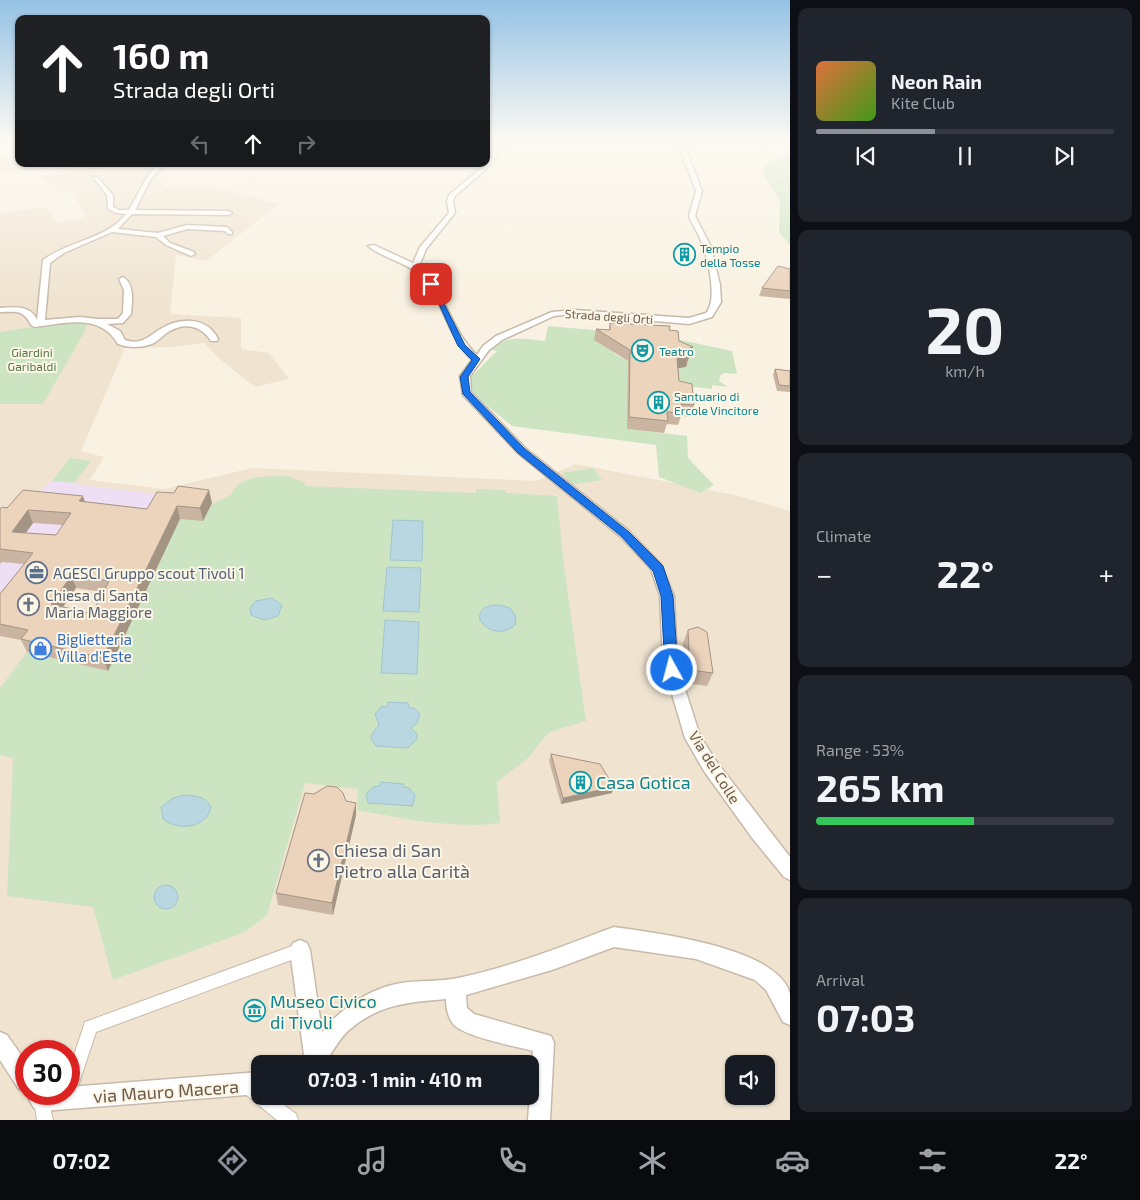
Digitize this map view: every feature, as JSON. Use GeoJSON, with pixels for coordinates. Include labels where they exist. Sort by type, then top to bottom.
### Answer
{"type":"FeatureCollection","features":[{"type":"Feature","properties":{"kind":"street"},"geometry":{"type":"LineString","coordinates":[[109,194],[111,208],[116,212],[229,213]]}},
{"type":"Feature","properties":{"kind":"street"},"geometry":{"type":"LineString","coordinates":[[35,324],[41,320],[46,262],[56,255],[111,230],[130,213],[138,194]]}},
{"type":"Feature","properties":{"kind":"street"},"geometry":{"type":"LineString","coordinates":[[415,267],[423,249],[452,212],[450,201],[453,194]]}},
{"type":"Feature","properties":{"kind":"street","name":"Strada degli Orti"},"geometry":{"type":"LineString","coordinates":[[539,466],[466,393],[464,377],[476,359],[497,340],[552,314],[580,313],[684,321],[699,320],[714,310],[717,305],[717,289],[705,240],[692,216],[698,194]]}},
{"type":"Feature","properties":{"kind":"street"},"geometry":{"type":"LineString","coordinates":[[111,230],[158,236],[190,227],[225,228],[230,233]]}},
{"type":"Feature","properties":{"kind":"street"},"geometry":{"type":"LineString","coordinates":[[158,236],[168,244],[191,254]]}},
{"type":"Feature","properties":{"kind":"street"},"geometry":{"type":"LineString","coordinates":[[372,246],[415,267],[424,274],[434,288],[462,346],[476,359]]}},
{"type":"Feature","properties":{"kind":"street"},"geometry":{"type":"LineString","coordinates":[[35,324],[80,319],[97,322],[118,322],[126,316],[128,290],[123,279]]}},
{"type":"Feature","properties":{"kind":"street"},"geometry":{"type":"LineString","coordinates":[[0,310],[23,310],[30,315],[32,322],[35,324]]}},
{"type":"Feature","properties":{"kind":"street"},"geometry":{"type":"LineString","coordinates":[[97,322],[115,332],[121,342],[128,344],[148,342],[168,328],[185,324],[207,328],[211,331],[214,339]]}},
{"type":"Feature","properties":{"kind":"street","name":"Via del Colle"},"geometry":{"type":"LineString","coordinates":[[539,466],[625,534],[659,569],[667,596],[670,664],[692,734],[710,766],[759,833],[790,871]]}},
{"type":"Feature","properties":{"kind":"street"},"geometry":{"type":"LineString","coordinates":[[317,1055],[342,1023],[379,999],[400,993],[457,988],[552,960],[614,936],[696,949],[761,973],[770,979],[790,1014]]}},
{"type":"Feature","properties":{"kind":"street"},"geometry":{"type":"LineString","coordinates":[[80,1058],[90,1027],[300,950],[311,1055]]}},
{"type":"Feature","properties":{"kind":"street"},"geometry":{"type":"LineString","coordinates":[[457,988],[456,1010],[462,1019],[472,1024],[544,1044],[539,1120]]}},
{"type":"Feature","properties":{"kind":"street"},"geometry":{"type":"LineString","coordinates":[[0,1042],[15,1064]]}},
{"type":"Feature","properties":{"kind":"street","name":"via Mauro Macera"},"geometry":{"type":"LineString","coordinates":[[80,1094],[251,1084]]}},
{"type":"Feature","properties":{"kind":"street"},"geometry":{"type":"LineString","coordinates":[[275,1105],[290,1120]]}},
{"type":"Feature","properties":{"kind":"shaded area"},"geometry":{"type":"Polygon","coordinates":[[[74,194],[242,194],[279,204],[206,261],[176,255],[170,314],[241,318],[241,349],[269,353],[289,379],[255,387],[217,357],[204,343],[171,347],[125,348],[81,451],[104,457],[90,480],[164,489],[252,468],[536,481],[576,464],[735,495],[790,511],[790,1120],[0,1120],[0,213],[45,207],[58,223],[86,217],[74,194]]]}},
{"type":"Feature","properties":{"kind":"shaded area"},"geometry":{"type":"Polygon","coordinates":[[[70,458],[91,461],[74,484],[165,495],[160,504],[17,593],[0,591],[0,529],[7,520],[52,481],[70,458]]]}},
{"type":"Feature","properties":{"kind":"green space"},"geometry":{"type":"Polygon","coordinates":[[[776,194],[790,194],[790,245],[779,232],[780,201],[776,194]]]}},
{"type":"Feature","properties":{"kind":"green space","name":"Giardini Garibaldi"},"geometry":{"type":"Polygon","coordinates":[[[77,320],[87,323],[86,329],[43,404],[0,404],[0,332],[77,320]]]}},
{"type":"Feature","properties":{"kind":"green space"},"geometry":{"type":"Polygon","coordinates":[[[548,326],[640,334],[602,341],[618,356],[639,365],[651,367],[685,368],[667,337],[732,351],[737,374],[724,373],[720,376],[719,381],[728,387],[712,385],[712,389],[685,386],[627,429],[687,436],[688,458],[714,485],[700,493],[659,477],[656,445],[512,426],[480,400],[470,388],[471,377],[497,351],[492,350],[497,345],[510,340],[545,341],[548,326]]]}},
{"type":"Feature","properties":{"kind":"green space"},"geometry":{"type":"Polygon","coordinates":[[[70,458],[91,461],[74,483],[52,481],[70,458]]]}},
{"type":"Feature","properties":{"kind":"green space"},"geometry":{"type":"Polygon","coordinates":[[[593,468],[602,480],[571,485],[562,473],[593,468]]]}},
{"type":"Feature","properties":{"kind":"green space"},"geometry":{"type":"Polygon","coordinates":[[[288,476],[305,483],[305,486],[476,493],[476,489],[506,490],[506,493],[557,496],[564,566],[586,721],[549,732],[527,759],[497,782],[500,823],[482,825],[446,824],[357,810],[358,789],[305,783],[267,915],[245,932],[113,980],[93,907],[7,896],[13,758],[0,755],[0,688],[27,652],[108,671],[180,519],[231,495],[235,488],[248,480],[288,476]]]}},
{"type":"Feature","properties":{"kind":"water"},"geometry":{"type":"Polygon","coordinates":[[[393,520],[423,521],[422,561],[390,560],[393,520]]]}},
{"type":"Feature","properties":{"kind":"water"},"geometry":{"type":"Polygon","coordinates":[[[387,567],[421,568],[419,612],[383,611],[387,567]]]}},
{"type":"Feature","properties":{"kind":"water"},"geometry":{"type":"Polygon","coordinates":[[[272,598],[282,605],[278,616],[264,620],[251,615],[250,608],[256,601],[272,598]]]}},
{"type":"Feature","properties":{"kind":"water"},"geometry":{"type":"Polygon","coordinates":[[[499,605],[510,608],[516,616],[515,625],[506,630],[496,631],[487,628],[480,620],[480,616],[485,608],[499,605]]]}},
{"type":"Feature","properties":{"kind":"water"},"geometry":{"type":"Polygon","coordinates":[[[385,620],[419,622],[417,674],[381,673],[385,620]]]}},
{"type":"Feature","properties":{"kind":"water"},"geometry":{"type":"Polygon","coordinates":[[[388,702],[408,703],[409,708],[414,708],[420,714],[417,723],[411,728],[417,734],[417,739],[408,748],[376,746],[371,739],[372,734],[379,725],[375,714],[382,706],[387,707],[388,702]]]}},
{"type":"Feature","properties":{"kind":"water"},"geometry":{"type":"Polygon","coordinates":[[[381,782],[403,784],[404,787],[409,788],[415,795],[413,806],[368,803],[366,795],[372,788],[379,786],[381,782]]]}},
{"type":"Feature","properties":{"kind":"water"},"geometry":{"type":"Polygon","coordinates":[[[184,795],[200,797],[209,803],[211,807],[204,820],[198,824],[191,826],[176,825],[163,819],[161,807],[173,798],[184,795]]]}},
{"type":"Feature","properties":{"kind":"water"},"geometry":{"type":"Polygon","coordinates":[[[166,885],[174,889],[178,897],[174,905],[166,909],[158,905],[154,897],[158,889],[166,885]]]}},
{"type":"Feature","properties":{"kind":"building"},"geometry":{"type":"Polygon","coordinates":[[[778,266],[790,269],[790,291],[762,288],[778,266]]]}},
{"type":"Feature","properties":{"kind":"building"},"geometry":{"type":"Polygon","coordinates":[[[610,323],[670,326],[669,330],[678,331],[679,341],[693,347],[680,351],[689,356],[677,358],[679,381],[692,384],[694,405],[681,404],[681,413],[667,412],[668,421],[629,417],[630,350],[596,329],[610,330],[610,323]]]}},
{"type":"Feature","properties":{"kind":"building"},"geometry":{"type":"Polygon","coordinates":[[[775,369],[790,371],[790,386],[779,385],[775,369]]]}},
{"type":"Feature","properties":{"kind":"building"},"geometry":{"type":"Polygon","coordinates":[[[178,486],[209,490],[200,508],[177,506],[103,658],[21,639],[28,630],[0,624],[0,594],[33,553],[0,549],[0,509],[2,507],[7,508],[23,490],[83,496],[79,501],[147,509],[157,492],[174,493],[178,486]],[[28,510],[12,532],[56,535],[71,513],[28,510]],[[72,575],[51,604],[92,614],[109,581],[72,575]]]}},
{"type":"Feature","properties":{"kind":"building"},"geometry":{"type":"Polygon","coordinates":[[[698,627],[707,632],[713,673],[690,670],[688,630],[698,627]]]}},
{"type":"Feature","properties":{"kind":"building","name":"Casa Gotica"},"geometry":{"type":"Polygon","coordinates":[[[551,754],[600,764],[614,787],[563,798],[551,754]]]}},
{"type":"Feature","properties":{"kind":"building","name":"Chiesa di San Pietro alla Carità"},"geometry":{"type":"Polygon","coordinates":[[[327,786],[337,787],[343,793],[346,801],[356,803],[332,903],[276,893],[305,793],[314,794],[327,786]]]}},
{"type":"Feature","properties":{"kind":"place","name":"Tempio della Tosse"},"geometry":{"type":"Point","coordinates":[684,255]}},
{"type":"Feature","properties":{"kind":"place","name":"Teatro"},"geometry":{"type":"Point","coordinates":[643,351]}},
{"type":"Feature","properties":{"kind":"place","name":"Santuario di Ercole Vincitore"},"geometry":{"type":"Point","coordinates":[658,403]}},
{"type":"Feature","properties":{"kind":"place","name":"AGESCI Gruppo scout Tivoli 1"},"geometry":{"type":"Point","coordinates":[37,573]}},
{"type":"Feature","properties":{"kind":"place","name":"Chiesa di Santa Maria Maggiore"},"geometry":{"type":"Point","coordinates":[29,604]}},
{"type":"Feature","properties":{"kind":"place","name":"Biglietteria Villa d'Este"},"geometry":{"type":"Point","coordinates":[41,648]}},
{"type":"Feature","properties":{"kind":"place","name":"Casa Gotica"},"geometry":{"type":"Point","coordinates":[580,782]}},
{"type":"Feature","properties":{"kind":"place","name":"Chiesa di San Pietro alla Carità"},"geometry":{"type":"Point","coordinates":[318,860]}},
{"type":"Feature","properties":{"kind":"place","name":"Museo Civico di Tivoli"},"geometry":{"type":"Point","coordinates":[254,1011]}},
{"type":"Feature","properties":{"kind":"route"},"geometry":{"type":"LineString","coordinates":[[431,284],[462,346],[476,359],[464,377],[466,393],[499,425],[522,451],[625,534],[659,569],[664,580],[667,596],[669,650],[672,670]]}}]}
